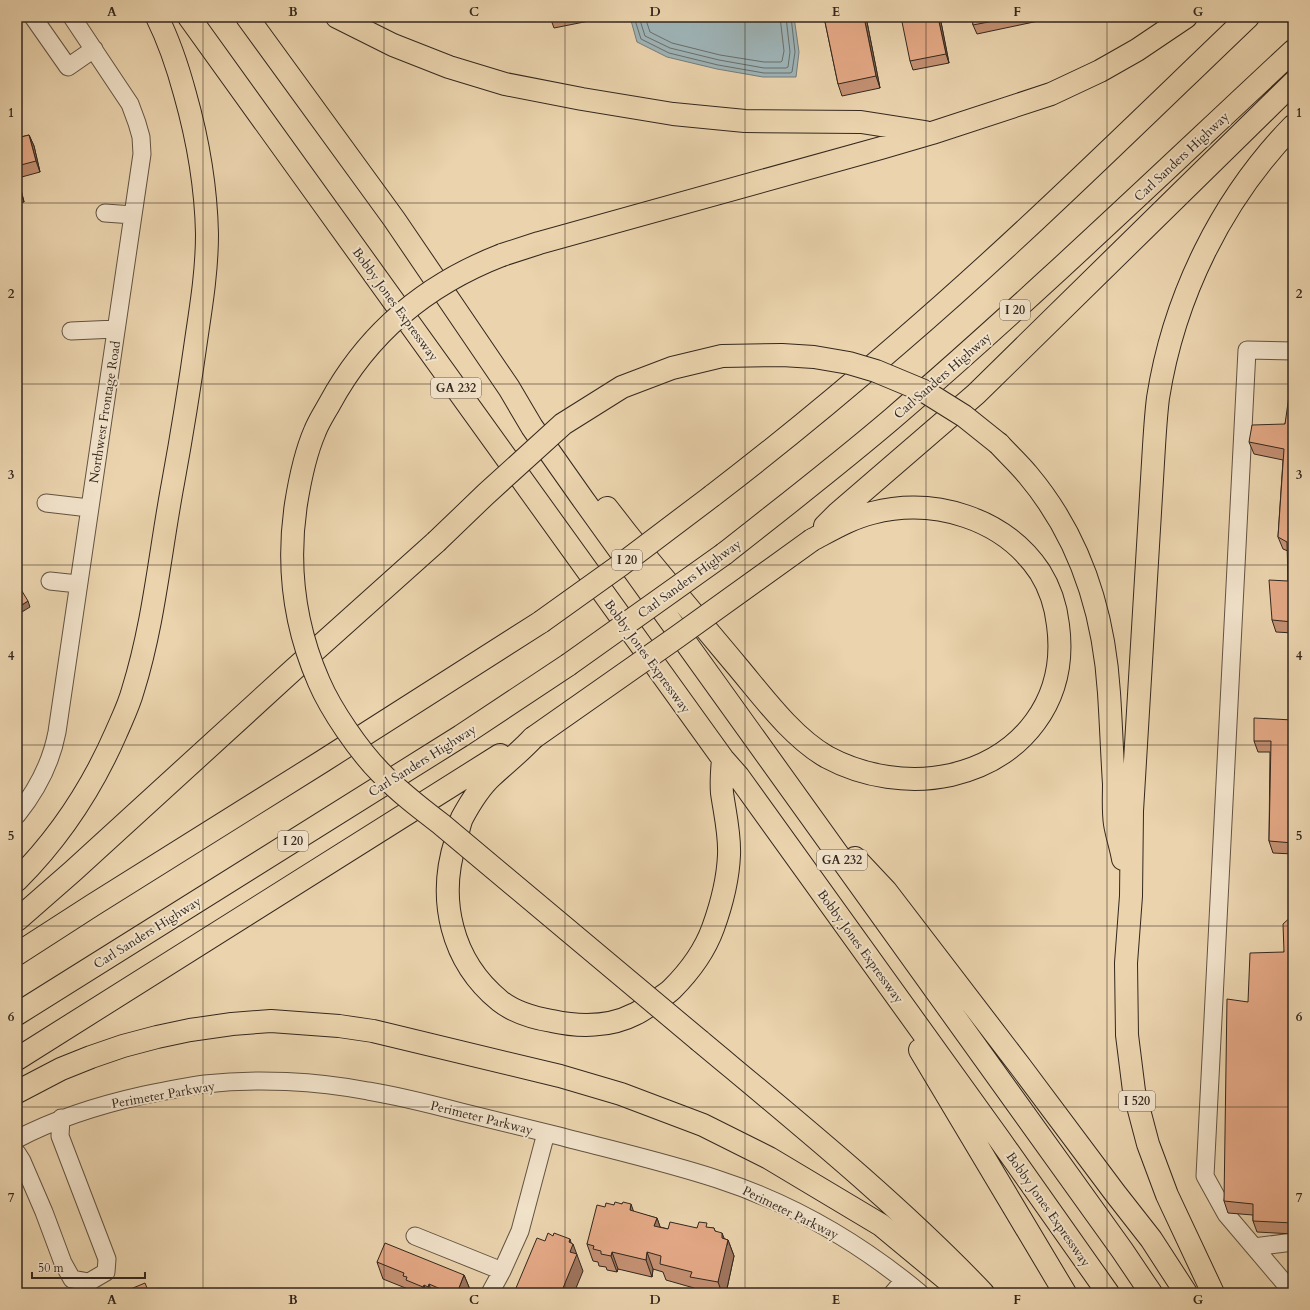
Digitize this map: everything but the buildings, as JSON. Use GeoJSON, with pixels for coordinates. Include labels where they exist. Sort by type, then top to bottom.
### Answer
{"type":"FeatureCollection","features":[{"type":"Feature","properties":{"kind":"highway"},"geometry":{"type":"LineString","coordinates":[[17,880],[34,863],[80,801],[110,747],[133,692],[151,620],[164,534],[188,398],[204,289],[206,262],[207,235],[204,179],[194,123],[170,47],[157,17]]}},
{"type":"Feature","properties":{"kind":"highway","name":"Bobby Jones Expressway"},"geometry":{"type":"LineString","coordinates":[[189,17],[381,282],[499,450],[723,759],[738,776],[846,925],[1108,1293]]}},
{"type":"Feature","properties":{"kind":"highway","name":"GA 232"},"geometry":{"type":"LineString","coordinates":[[247,17],[394,219],[509,388],[532,427],[1122,1250],[1151,1293]]}},
{"type":"Feature","properties":{"kind":"highway"},"geometry":{"type":"LineString","coordinates":[[337,17],[393,45],[449,67],[505,84],[575,98],[673,114],[745,121],[861,122],[932,133]]}},
{"type":"Feature","properties":{"kind":"highway"},"geometry":{"type":"LineString","coordinates":[[984,1293],[924,1234],[841,1159],[380,773],[347,729],[319,683],[309,655],[295,605],[292,549],[294,522],[300,482],[315,430],[339,386],[354,363],[372,342],[412,305],[457,275],[502,255],[539,243],[805,170],[932,133],[1058,91],[1100,71],[1137,50],[1186,17]]}},
{"type":"Feature","properties":{"kind":"highway","name":"I 20"},"geometry":{"type":"LineString","coordinates":[[17,954],[92,905],[317,765],[540,622],[622,564],[712,496],[779,444],[912,332],[1008,245],[1248,17]]}},
{"type":"Feature","properties":{"kind":"highway","name":"Carl Sanders Highway"},"geometry":{"type":"LineString","coordinates":[[17,1014],[448,744],[568,665],[724,554],[826,473],[954,365],[1038,289],[1293,51]]}},
{"type":"Feature","properties":{"kind":"highway"},"geometry":{"type":"LineString","coordinates":[[812,540],[838,513],[976,394],[1293,83]]}},
{"type":"Feature","properties":{"kind":"highway"},"geometry":{"type":"LineString","coordinates":[[1131,896],[1132,811],[1158,398],[1170,343],[1181,308],[1191,281],[1214,232],[1238,192],[1262,160],[1293,126]]}},
{"type":"Feature","properties":{"kind":"highway"},"geometry":{"type":"LineString","coordinates":[[17,920],[436,542],[562,424],[622,387],[672,368],[722,356],[782,355],[814,357],[849,363],[876,371],[924,391],[964,416],[999,444],[1028,475],[1051,507],[1076,551],[1095,602],[1106,658],[1115,822],[1131,896]]}},
{"type":"Feature","properties":{"kind":"highway"},"geometry":{"type":"LineString","coordinates":[[509,388],[540,420],[628,535],[775,711],[807,743],[826,756],[850,768],[881,776],[922,780],[962,772],[983,764],[998,756],[1029,730],[1049,700],[1054,688],[1060,655],[1058,620],[1049,588],[1040,572],[1016,543],[980,521],[943,510],[917,507],[895,508],[872,513],[846,523],[812,540],[677,637],[533,738],[522,750],[490,777],[474,799],[462,819],[451,855],[447,889],[449,911],[453,930],[463,956],[470,968],[501,1002],[540,1019],[575,1025],[616,1022],[636,1014],[671,990],[692,966],[713,928],[728,875],[728,826],[722,792],[723,759]]}},
{"type":"Feature","properties":{"kind":"highway"},"geometry":{"type":"LineString","coordinates":[[17,1059],[518,744],[533,738]]}},
{"type":"Feature","properties":{"kind":"highway"},"geometry":{"type":"LineString","coordinates":[[794,793],[886,891],[1151,1240],[1186,1293]]}},
{"type":"Feature","properties":{"kind":"highway","name":"I 520"},"geometry":{"type":"LineString","coordinates":[[1131,896],[1126,963],[1127,1035],[1134,1091],[1148,1144],[1158,1171],[1213,1293]]}},
{"type":"Feature","properties":{"kind":"highway"},"geometry":{"type":"LineString","coordinates":[[846,925],[1065,1293]]}},
{"type":"Feature","properties":{"kind":"highway"},"geometry":{"type":"LineString","coordinates":[[17,1092],[61,1069],[91,1057],[123,1046],[190,1030],[232,1024],[271,1021],[339,1026],[373,1031],[568,1079],[627,1096],[703,1125],[769,1158],[881,1226],[963,1293]]}},
{"type":"Feature","properties":{"kind":"street"},"geometry":{"type":"LineString","coordinates":[[33,17],[68,67],[94,49]]}},
{"type":"Feature","properties":{"kind":"street","name":"Northwest Frontage Road"},"geometry":{"type":"LineString","coordinates":[[17,815],[30,799],[45,772],[54,748],[142,154],[141,137],[130,104],[72,17]]}},
{"type":"Feature","properties":{"kind":"street"},"geometry":{"type":"LineString","coordinates":[[105,213],[133,215]]}},
{"type":"Feature","properties":{"kind":"street"},"geometry":{"type":"LineString","coordinates":[[71,331],[116,329]]}},
{"type":"Feature","properties":{"kind":"street"},"geometry":{"type":"LineString","coordinates":[[1293,351],[1248,350],[1204,1176],[1226,1214],[1293,1293]]}},
{"type":"Feature","properties":{"kind":"street"},"geometry":{"type":"LineString","coordinates":[[46,503],[89,508]]}},
{"type":"Feature","properties":{"kind":"street"},"geometry":{"type":"LineString","coordinates":[[50,581],[78,584]]}},
{"type":"Feature","properties":{"kind":"street","name":"Perimeter Parkway"},"geometry":{"type":"LineString","coordinates":[[17,1139],[42,1126],[62,1118],[100,1106],[170,1090],[205,1084],[271,1082],[301,1083],[366,1090],[410,1099],[546,1133],[716,1178],[766,1197],[837,1234],[881,1261],[920,1293]]}},
{"type":"Feature","properties":{"kind":"street"},"geometry":{"type":"LineString","coordinates":[[17,1153],[22,1161],[44,1212],[63,1263],[72,1279],[89,1282],[106,1272],[107,1259],[60,1136],[62,1118]]}},
{"type":"Feature","properties":{"kind":"street"},"geometry":{"type":"LineString","coordinates":[[490,1293],[502,1271],[520,1231],[546,1133]]}},
{"type":"Feature","properties":{"kind":"street"},"geometry":{"type":"LineString","coordinates":[[415,1236],[502,1271]]}},
{"type":"Feature","properties":{"kind":"street"},"geometry":{"type":"LineString","coordinates":[[1254,1247],[1293,1242]]}},
{"type":"Feature","properties":{"kind":"street"},"geometry":{"type":"LineString","coordinates":[[893,1293],[904,1280]]}},
{"type":"Feature","properties":{"kind":"water"},"geometry":{"type":"Polygon","coordinates":[[[630,17],[794,17],[799,52],[796,77],[763,77],[717,69],[667,57],[637,42],[630,17]]]}}]}
